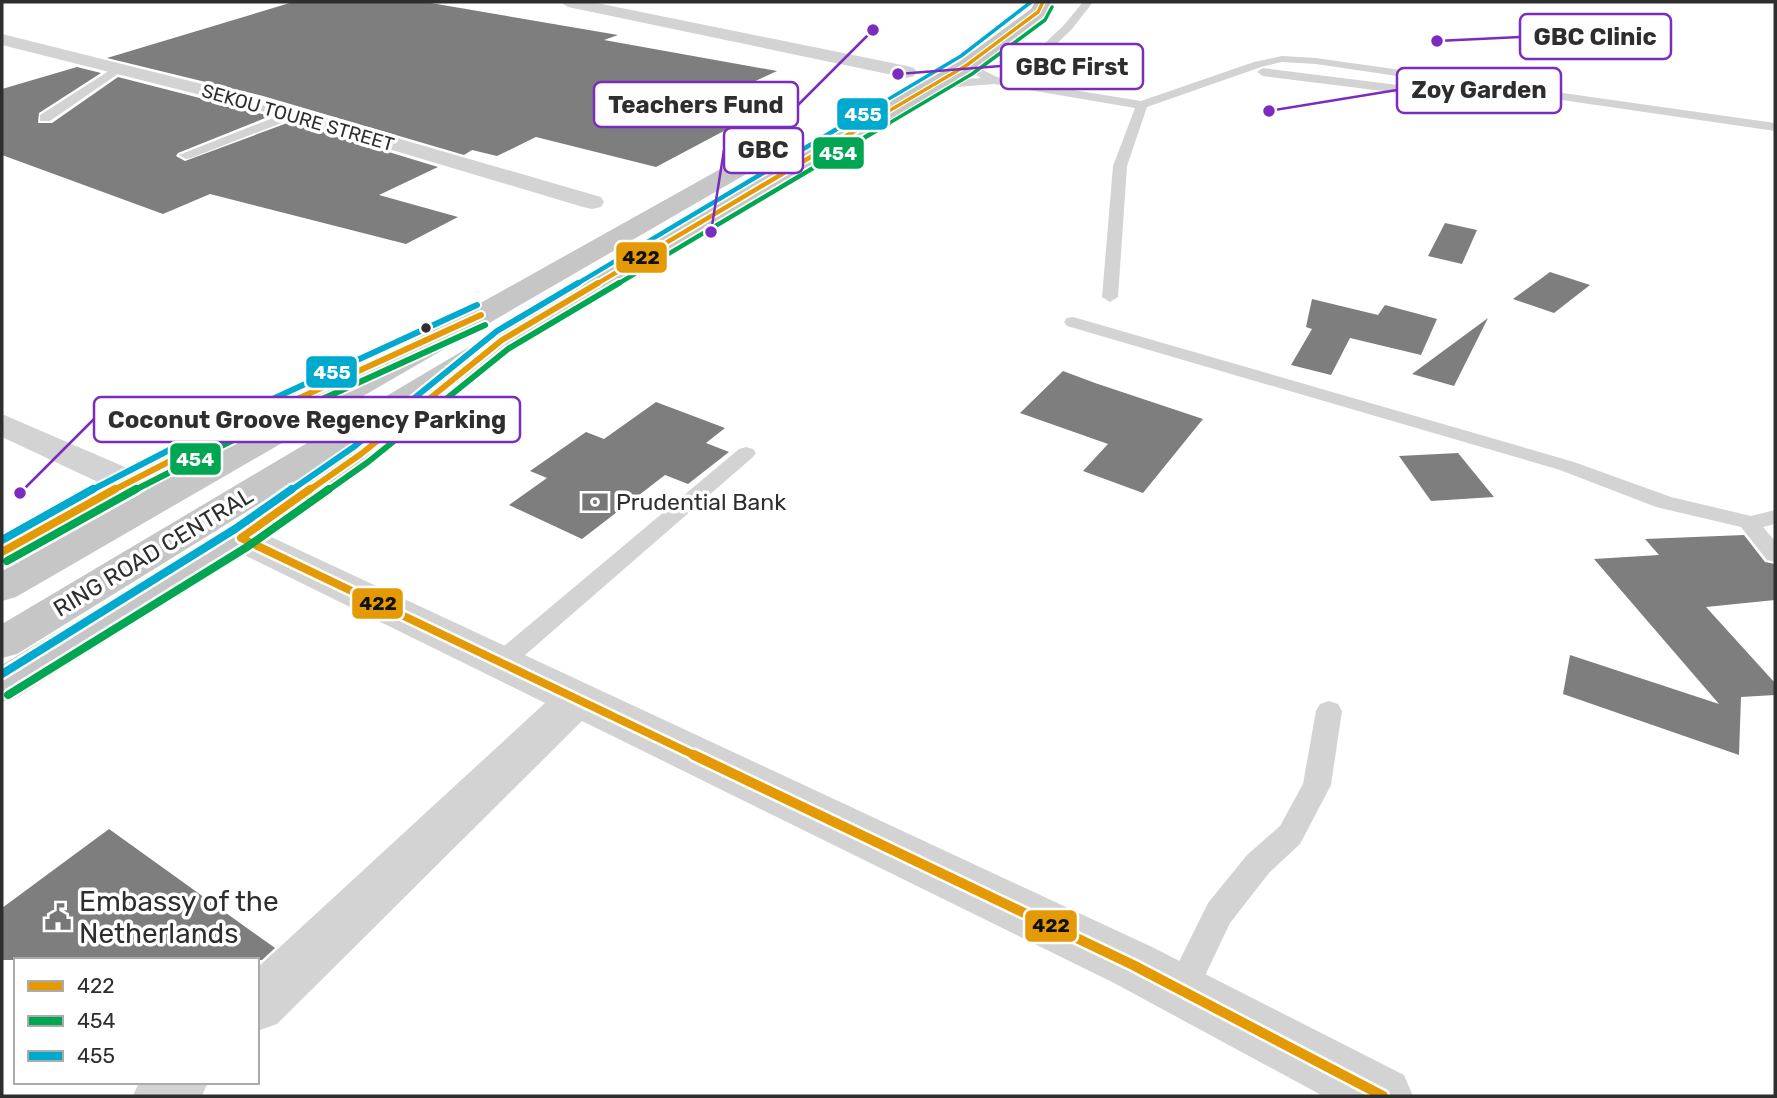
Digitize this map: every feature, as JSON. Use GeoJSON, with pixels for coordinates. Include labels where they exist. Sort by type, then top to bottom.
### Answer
{"type":"FeatureCollection","features":[{"type":"Feature","properties":{"kind":"main road","name":"RING ROAD CENTRAL"},"geometry":{"type":"LineString","coordinates":[[2,588],[962,42],[1011,2]]}},
{"type":"Feature","properties":{"kind":"main road"},"geometry":{"type":"LineString","coordinates":[[502,340],[967,65],[1038,12],[1043,2]]}},
{"type":"Feature","properties":{"kind":"main road"},"geometry":{"type":"LineString","coordinates":[[810,129],[846,136]]}},
{"type":"Feature","properties":{"kind":"main road","name":"RING ROAD CENTRAL"},"geometry":{"type":"LineString","coordinates":[[2,552],[236,426],[469,322]]}},
{"type":"Feature","properties":{"kind":"main road","name":"RING ROAD CENTRAL"},"geometry":{"type":"LineString","coordinates":[[2,685],[241,538],[361,454],[502,340]]}},
{"type":"Feature","properties":{"kind":"main road","name":"RING ROAD CENTRAL"},"geometry":{"type":"LineString","coordinates":[[2,643],[502,340]]}},
{"type":"Feature","properties":{"kind":"street"},"geometry":{"type":"LineString","coordinates":[[568,2],[907,72]]}},
{"type":"Feature","properties":{"kind":"street","name":"SEKOU TOURE STREET"},"geometry":{"type":"LineString","coordinates":[[6,43],[293,114],[592,202]]}},
{"type":"Feature","properties":{"kind":"street"},"geometry":{"type":"LineString","coordinates":[[4,427],[128,482]]}},
{"type":"Feature","properties":{"kind":"street"},"geometry":{"type":"LineString","coordinates":[[241,538],[1109,953],[1383,1096]]}},
{"type":"Feature","properties":{"kind":"street"},"geometry":{"type":"LineString","coordinates":[[259,1003],[576,700]]}},
{"type":"Feature","properties":{"kind":"street"},"geometry":{"type":"LineString","coordinates":[[163,1096],[176,1084]]}},
{"type":"Feature","properties":{"kind":"lane"},"geometry":{"type":"LineString","coordinates":[[1009,83],[1068,27],[1088,2]]}},
{"type":"Feature","properties":{"kind":"lane"},"geometry":{"type":"LineString","coordinates":[[933,85],[994,80],[1142,105],[1243,69],[1282,59],[1316,61],[1775,127]]}},
{"type":"Feature","properties":{"kind":"lane"},"geometry":{"type":"LineString","coordinates":[[967,65],[994,80]]}},
{"type":"Feature","properties":{"kind":"lane"},"geometry":{"type":"LineString","coordinates":[[45,118],[119,69]]}},
{"type":"Feature","properties":{"kind":"lane"},"geometry":{"type":"LineString","coordinates":[[1110,297],[1120,166],[1142,105]]}},
{"type":"Feature","properties":{"kind":"lane"},"geometry":{"type":"LineString","coordinates":[[186,155],[293,114]]}},
{"type":"Feature","properties":{"kind":"lane"},"geometry":{"type":"LineString","coordinates":[[1073,322],[1567,466],[1664,502],[1751,523],[1775,517]]}},
{"type":"Feature","properties":{"kind":"lane"},"geometry":{"type":"LineString","coordinates":[[500,663],[746,453]]}},
{"type":"Feature","properties":{"kind":"lane"},"geometry":{"type":"LineString","coordinates":[[1751,523],[1753,531],[1775,555]]}},
{"type":"Feature","properties":{"kind":"lane"},"geometry":{"type":"LineString","coordinates":[[1181,990],[1219,913],[1258,864],[1290,835],[1317,785],[1329,711]]}},
{"type":"Feature","properties":{"kind":"building"},"geometry":{"type":"Polygon","coordinates":[[[293,2],[425,2],[618,35],[604,40],[777,71],[687,113],[737,124],[656,167],[536,137],[497,156],[472,150],[464,155],[263,96],[107,58],[293,2]]]}},
{"type":"Feature","properties":{"kind":"building"},"geometry":{"type":"Polygon","coordinates":[[[77,67],[101,73],[39,113],[38,123],[52,123],[118,77],[270,116],[178,153],[176,156],[185,161],[290,122],[438,167],[379,195],[458,217],[406,244],[210,194],[163,214],[2,155],[2,89],[77,67]]]}},
{"type":"Feature","properties":{"kind":"building"},"geometry":{"type":"Polygon","coordinates":[[[1445,223],[1477,230],[1462,264],[1428,256],[1445,223]]]}},
{"type":"Feature","properties":{"kind":"building"},"geometry":{"type":"Polygon","coordinates":[[[1550,272],[1590,285],[1554,313],[1513,299],[1550,272]]]}},
{"type":"Feature","properties":{"kind":"building"},"geometry":{"type":"Polygon","coordinates":[[[1312,299],[1378,315],[1385,305],[1437,319],[1421,355],[1350,338],[1331,375],[1291,365],[1312,329],[1306,327],[1312,299]]]}},
{"type":"Feature","properties":{"kind":"building"},"geometry":{"type":"Polygon","coordinates":[[[1488,318],[1454,386],[1412,374],[1488,318]]]}},
{"type":"Feature","properties":{"kind":"building"},"geometry":{"type":"Polygon","coordinates":[[[1063,371],[1203,419],[1143,493],[1083,471],[1108,444],[1020,413],[1063,371]]]}},
{"type":"Feature","properties":{"kind":"building"},"geometry":{"type":"Polygon","coordinates":[[[656,402],[725,428],[706,443],[729,452],[688,484],[665,475],[582,539],[509,505],[547,478],[530,471],[586,432],[604,439],[656,402]]]}},
{"type":"Feature","properties":{"kind":"building"},"geometry":{"type":"Polygon","coordinates":[[[1458,453],[1494,497],[1431,501],[1399,456],[1458,453]]]}},
{"type":"Feature","properties":{"kind":"building"},"geometry":{"type":"Polygon","coordinates":[[[1744,535],[1765,562],[1775,564],[1775,600],[1706,607],[1775,683],[1775,695],[1741,697],[1739,755],[1563,694],[1570,655],[1719,704],[1594,559],[1659,555],[1645,539],[1744,535]]]}},
{"type":"Feature","properties":{"kind":"building"},"geometry":{"type":"Polygon","coordinates":[[[109,829],[275,948],[262,960],[2,960],[2,908],[109,829]]]}},
{"type":"Feature","properties":{"kind":"transit line","name":"455"},"geometry":{"type":"LineString","coordinates":[[2,674],[235,529],[355,446],[497,331],[961,56],[1031,2]]}},
{"type":"Feature","properties":{"kind":"transit line","name":"422"},"geometry":{"type":"LineString","coordinates":[[1043,2],[1038,12],[967,65],[502,340],[361,454],[241,538],[1133,965],[1383,1096]]}},
{"type":"Feature","properties":{"kind":"transit line","name":"454"},"geometry":{"type":"LineString","coordinates":[[8,695],[247,547],[368,462],[508,349],[972,74],[1045,20],[1052,7]]}},
{"type":"Feature","properties":{"kind":"transit line","name":"455"},"geometry":{"type":"LineString","coordinates":[[2,540],[123,473],[231,418],[477,305]]}},
{"type":"Feature","properties":{"kind":"transit line","name":"422"},"geometry":{"type":"LineString","coordinates":[[2,552],[128,482],[236,427],[481,315]]}},
{"type":"Feature","properties":{"kind":"transit line","name":"454"},"geometry":{"type":"LineString","coordinates":[[7,561],[133,491],[241,436],[485,325]]}},
{"type":"Feature","properties":{"kind":"place","name":"Teachers Fund"},"geometry":{"type":"Point","coordinates":[873,30]}},
{"type":"Feature","properties":{"kind":"place","name":"GBC Clinic"},"geometry":{"type":"Point","coordinates":[1437,41]}},
{"type":"Feature","properties":{"kind":"place","name":"GBC First"},"geometry":{"type":"Point","coordinates":[898,74]}},
{"type":"Feature","properties":{"kind":"place","name":"Zoy Garden"},"geometry":{"type":"Point","coordinates":[1269,111]}},
{"type":"Feature","properties":{"kind":"place","name":"GBC"},"geometry":{"type":"Point","coordinates":[711,232]}},
{"type":"Feature","properties":{"kind":"place","name":"Coconut Groove Regency Parking"},"geometry":{"type":"Point","coordinates":[20,493]}},
{"type":"Feature","properties":{"kind":"place","name":"Prudential Bank"},"geometry":{"type":"Point","coordinates":[595,502]}},
{"type":"Feature","properties":{"kind":"place","name":"Embassy of the Netherlands"},"geometry":{"type":"Point","coordinates":[58,917]}}]}
